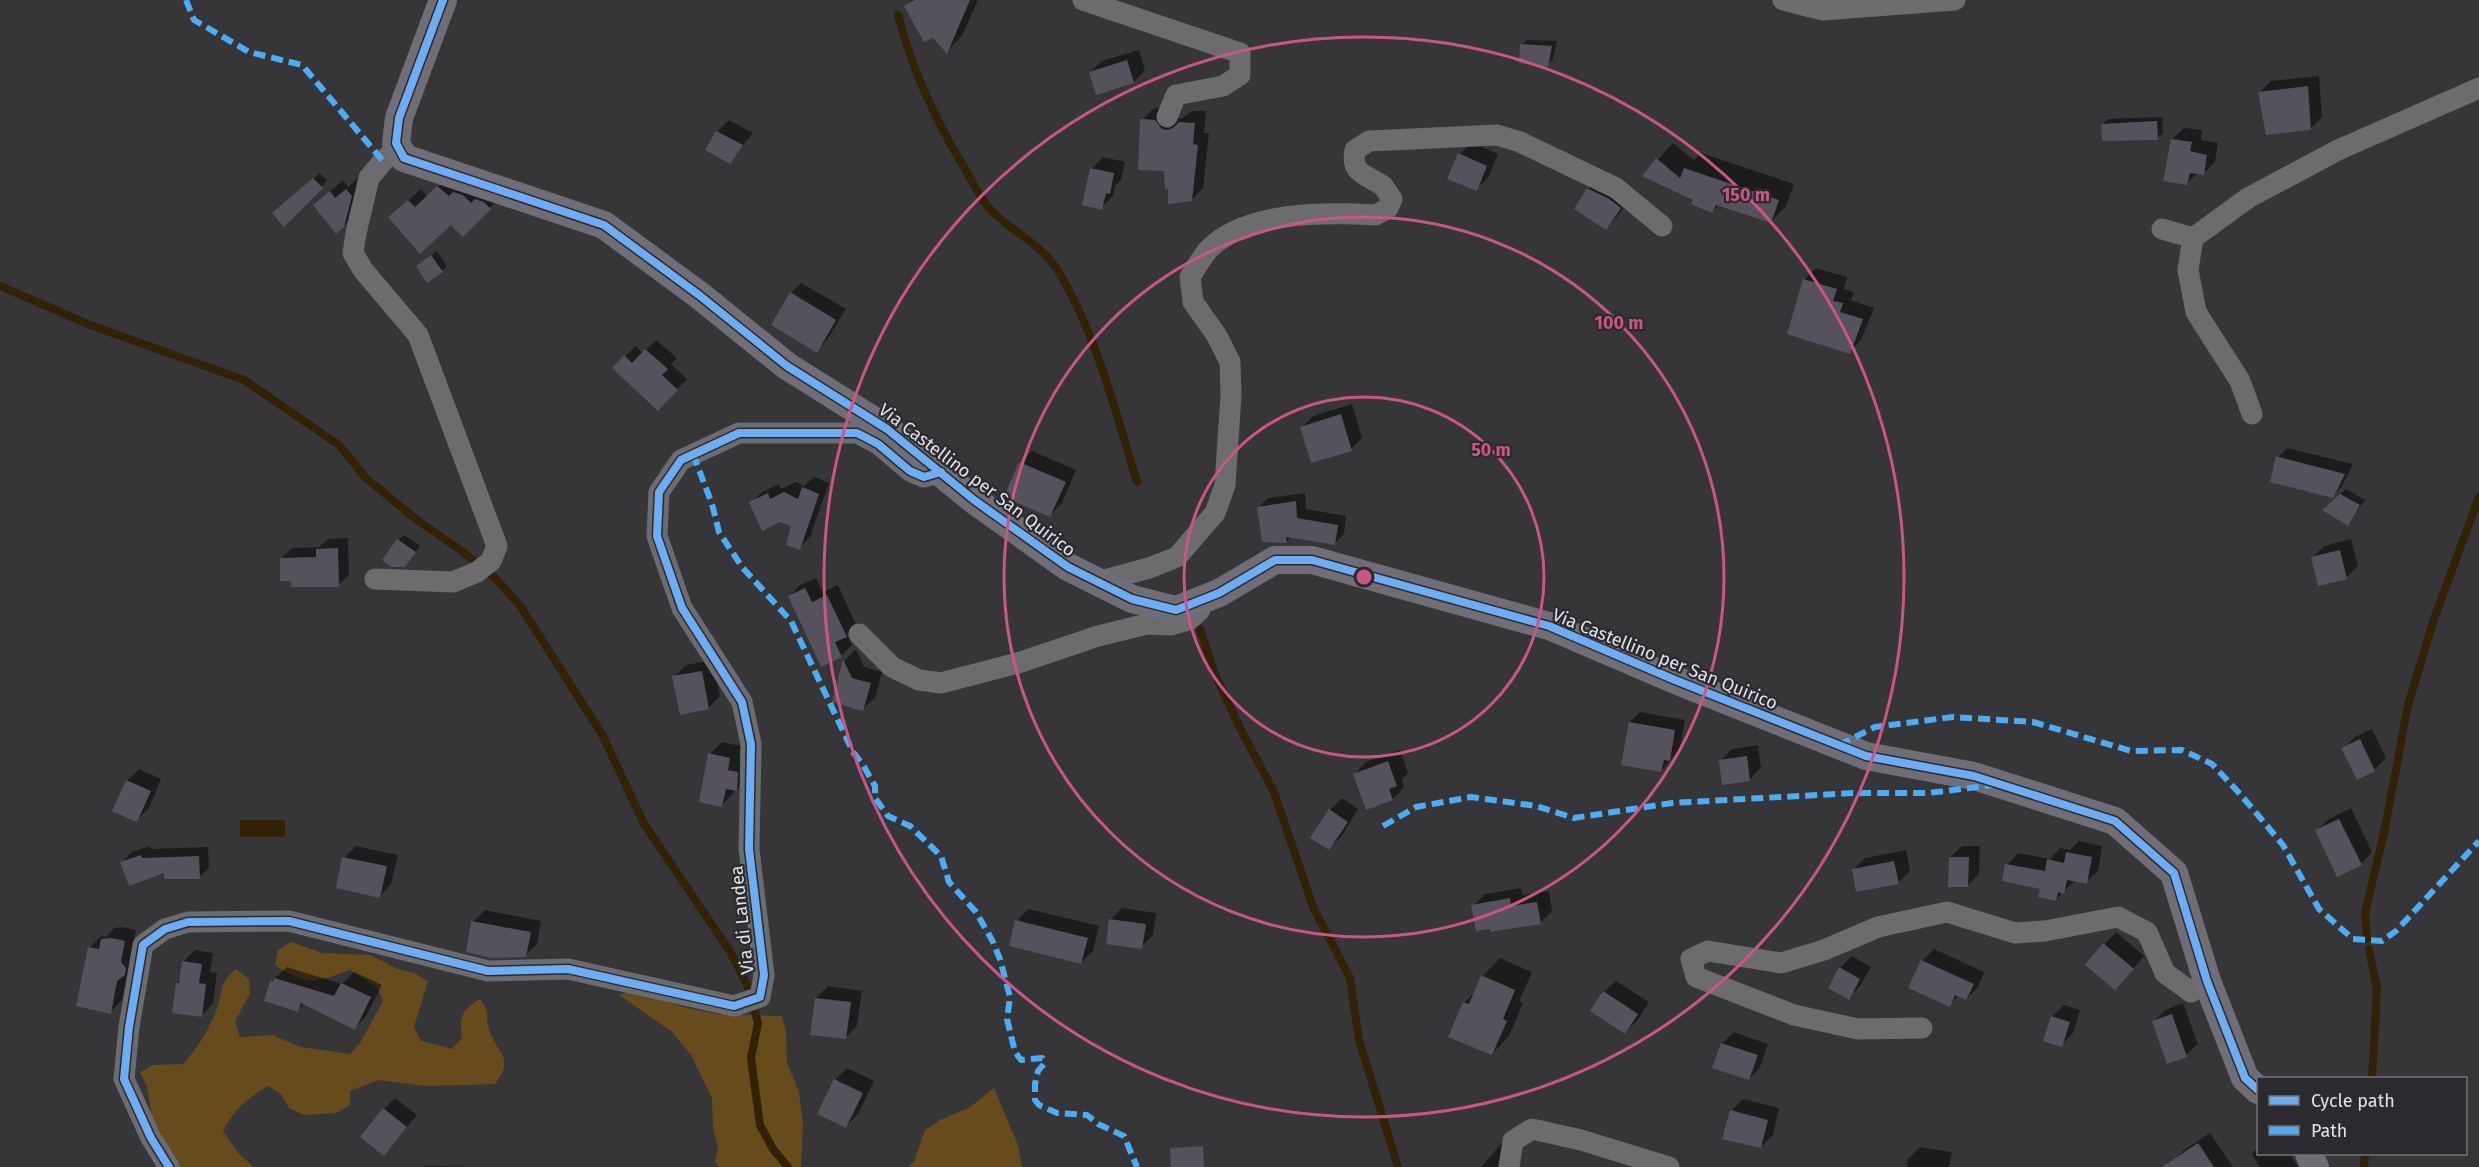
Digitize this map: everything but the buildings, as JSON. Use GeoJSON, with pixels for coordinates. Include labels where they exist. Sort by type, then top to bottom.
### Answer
{"type":"FeatureCollection","features":[{"type":"Feature","properties":{"kind":"street"},"geometry":{"type":"LineString","coordinates":[[375,579],[453,582],[477,572],[491,561],[496,546],[418,335],[363,270],[353,253],[369,178],[383,160],[398,147],[396,143],[399,118],[443,0]]}},
{"type":"Feature","properties":{"kind":"street"},"geometry":{"type":"LineString","coordinates":[[1083,0],[1240,53],[1240,75],[1223,86],[1176,94],[1167,117]]}},
{"type":"Feature","properties":{"kind":"street"},"geometry":{"type":"LineString","coordinates":[[1783,0],[1822,10],[1955,0]]}},
{"type":"Feature","properties":{"kind":"street"},"geometry":{"type":"LineString","coordinates":[[2252,414],[2240,381],[2196,312],[2188,270],[2193,238],[2248,198],[2338,150],[2479,88]]}},
{"type":"Feature","properties":{"kind":"street"},"geometry":{"type":"LineString","coordinates":[[1097,582],[1149,568],[1177,557],[1215,513],[1225,485],[1231,395],[1230,362],[1217,336],[1193,302],[1190,277],[1209,250],[1235,232],[1292,215],[1376,215],[1388,208],[1392,199],[1384,188],[1359,172],[1353,160],[1355,150],[1369,141],[1497,135],[1520,142],[1616,189],[1662,226]]}},
{"type":"Feature","properties":{"kind":"street","name":"Via Castellino per San Quirico"},"geometry":{"type":"LineString","coordinates":[[398,147],[404,158],[604,225],[699,295],[787,366],[887,429],[974,500],[1068,567],[1132,599],[1176,610],[1209,597],[1275,560],[1312,560],[1549,626],[1675,680],[1866,756],[1974,776],[2115,821],[2174,873],[2207,981],[2245,1078],[2257,1088]]}},
{"type":"Feature","properties":{"kind":"street"},"geometry":{"type":"LineString","coordinates":[[2162,230],[2193,238]]}},
{"type":"Feature","properties":{"kind":"street","name":"Via di Landea"},"geometry":{"type":"LineString","coordinates":[[169,1167],[151,1138],[124,1079],[129,1027],[143,945],[165,929],[188,922],[289,921],[488,971],[568,969],[734,1006],[760,997],[764,975],[749,849],[751,744],[742,702],[682,608],[657,536],[659,492],[681,460],[739,433],[857,433],[878,444],[910,471],[924,477],[941,472]]}},
{"type":"Feature","properties":{"kind":"street"},"geometry":{"type":"LineString","coordinates":[[859,634],[892,667],[919,680],[942,683],[1018,663],[1098,636],[1147,624],[1171,625],[1189,620],[1206,604],[1209,597]]}},
{"type":"Feature","properties":{"kind":"street"},"geometry":{"type":"LineString","coordinates":[[1922,1028],[1858,1029],[1794,1015],[1696,977],[1691,959],[1708,951],[1781,963],[1824,950],[1878,927],[1947,912],[2015,933],[2045,931],[2118,917],[2147,932],[2165,973],[2182,986],[2191,992],[2207,981]]}},
{"type":"Feature","properties":{"kind":"street"},"geometry":{"type":"LineString","coordinates":[[1509,1167],[1513,1141],[1532,1129],[1581,1140],[1669,1167]]}},
{"type":"Feature","properties":{"kind":"shaded area"},"geometry":{"type":"Polygon","coordinates":[[[240,820],[285,820],[285,837],[240,837],[240,820]]]}},
{"type":"Feature","properties":{"kind":"shaded area"},"geometry":{"type":"Polygon","coordinates":[[[291,942],[322,953],[370,955],[428,981],[414,1027],[421,1041],[452,1049],[462,1038],[461,1019],[465,1011],[480,999],[487,1012],[492,1038],[503,1056],[504,1067],[501,1075],[495,1084],[426,1086],[379,1080],[350,1091],[350,1105],[336,1113],[304,1115],[289,1108],[281,1094],[268,1086],[242,1105],[231,1117],[223,1131],[239,1154],[254,1167],[179,1167],[152,1118],[147,1087],[140,1072],[153,1065],[183,1064],[206,1032],[216,1011],[223,984],[236,969],[249,979],[250,993],[235,1022],[240,1037],[272,1035],[301,1047],[350,1054],[360,1043],[383,1001],[377,987],[350,970],[311,981],[295,977],[275,965],[278,950],[291,942]]]}},
{"type":"Feature","properties":{"kind":"shaded area"},"geometry":{"type":"Polygon","coordinates":[[[632,990],[687,1008],[718,1014],[782,1016],[786,1031],[787,1063],[799,1092],[803,1125],[801,1167],[719,1167],[715,1163],[718,1146],[713,1130],[712,1098],[691,1055],[671,1031],[619,995],[632,990]]]}},
{"type":"Feature","properties":{"kind":"shaded area"},"geometry":{"type":"Polygon","coordinates":[[[994,1088],[1018,1145],[1022,1167],[909,1167],[914,1161],[925,1130],[940,1120],[969,1108],[994,1088]]]}},
{"type":"Feature","properties":{"kind":"waterway"},"geometry":{"type":"LineString","coordinates":[[898,15],[910,56],[926,95],[981,197],[1000,218],[1050,260],[1071,294],[1094,346],[1137,482]]}},
{"type":"Feature","properties":{"kind":"waterway"},"geometry":{"type":"LineString","coordinates":[[0,286],[90,325],[244,380],[339,445],[366,478],[417,520],[462,551],[497,580],[521,607],[603,736],[643,822],[731,953],[748,987],[758,1023],[751,1058],[760,1125],[773,1149],[788,1167]]}},
{"type":"Feature","properties":{"kind":"waterway"},"geometry":{"type":"LineString","coordinates":[[2367,939],[2365,913],[2385,828],[2408,705],[2434,619],[2479,497]]}},
{"type":"Feature","properties":{"kind":"waterway"},"geometry":{"type":"LineString","coordinates":[[1200,629],[1214,672],[1274,792],[1313,907],[1350,978],[1359,1040],[1398,1167]]}},
{"type":"Feature","properties":{"kind":"waterway"},"geometry":{"type":"LineString","coordinates":[[2369,949],[2377,989],[2372,1077]]}},
{"type":"Feature","properties":{"kind":"waterway"},"geometry":{"type":"LineString","coordinates":[[2364,1167],[2365,1155]]}},
{"type":"Feature","properties":{"kind":"marked path"},"geometry":{"type":"LineString","coordinates":[[186,0],[194,20],[249,52],[302,65],[383,161]]}},
{"type":"Feature","properties":{"kind":"marked path"},"geometry":{"type":"LineString","coordinates":[[693,454],[712,504],[719,532],[742,567],[791,621],[853,752],[875,786],[875,798],[888,816],[910,826],[941,856],[949,882],[976,912],[992,940],[1000,959],[1010,997],[1007,1019],[1015,1052],[1021,1060],[1042,1058],[1044,1064],[1038,1071],[1035,1100],[1039,1105],[1057,1113],[1087,1115],[1098,1124],[1124,1136],[1137,1167]]}},
{"type":"Feature","properties":{"kind":"marked path"},"geometry":{"type":"LineString","coordinates":[[1839,745],[1875,727],[1953,717],[2033,722],[2131,751],[2182,750],[2212,764],[2241,795],[2283,845],[2319,909],[2353,939],[2382,941],[2396,931],[2479,841]]}},
{"type":"Feature","properties":{"kind":"marked path"},"geometry":{"type":"LineString","coordinates":[[1383,826],[1416,807],[1471,797],[1536,806],[1574,818],[1672,803],[1853,793],[1928,793],[1993,785]]}},
{"type":"Feature","properties":{"kind":"cycle path"},"geometry":{"type":"LineString","coordinates":[[443,0],[399,118],[396,143],[404,158],[604,225],[699,295],[787,366],[887,429],[974,500],[1068,567],[1132,599],[1176,610],[1219,593],[1275,560],[1312,560],[1549,626],[1675,680],[1866,756],[1974,776],[2115,821],[2174,873],[2207,981],[2245,1078],[2257,1089]]}},
{"type":"Feature","properties":{"kind":"cycle path"},"geometry":{"type":"LineString","coordinates":[[169,1167],[151,1138],[124,1079],[129,1027],[143,945],[165,929],[188,922],[289,921],[488,971],[568,969],[734,1006],[760,997],[764,975],[749,849],[751,744],[742,702],[682,608],[657,536],[659,492],[681,460],[739,433],[857,433],[878,444],[910,471],[924,477],[941,472]]}}]}
